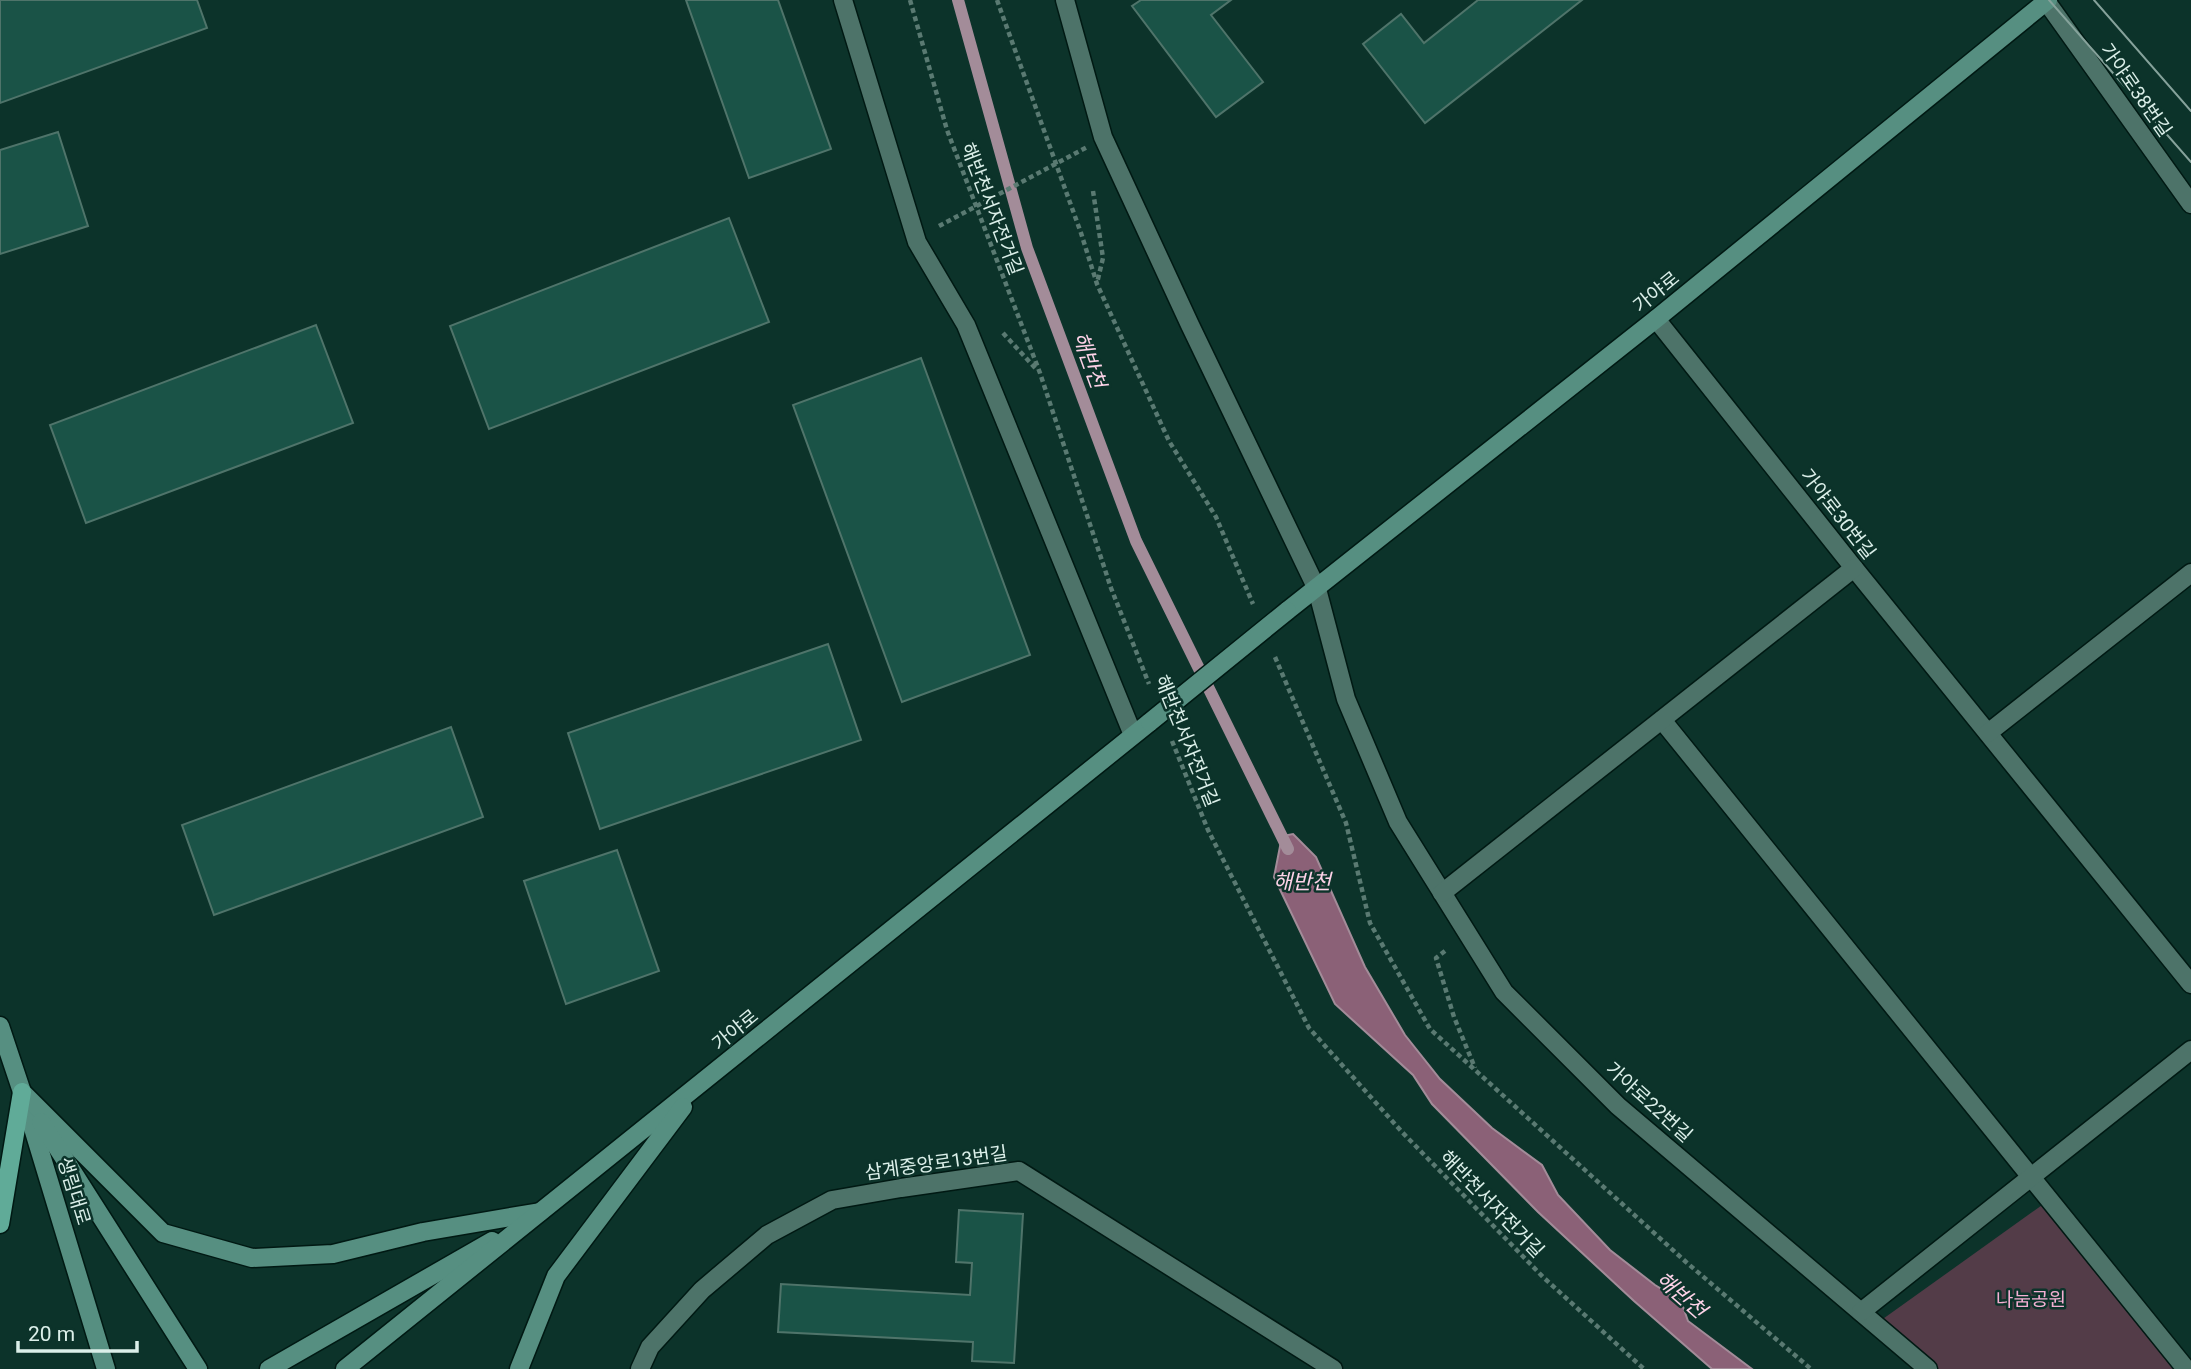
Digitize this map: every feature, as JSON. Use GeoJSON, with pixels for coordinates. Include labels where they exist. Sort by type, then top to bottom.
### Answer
{"type":"FeatureCollection","features":[{"type":"Feature","properties":{"kind":"main road","name":"가야로"},"geometry":{"type":"LineString","coordinates":[[345,1369],[1287,611],[1656,319],[2047,1]]}},
{"type":"Feature","properties":{"kind":"main road","name":"생림대로"},"geometry":{"type":"LineString","coordinates":[[0,1026],[4,1051],[22,1092],[106,1369]]}},
{"type":"Feature","properties":{"kind":"main road"},"geometry":{"type":"LineString","coordinates":[[519,1369],[556,1276],[700,1085]]}},
{"type":"Feature","properties":{"kind":"main road"},"geometry":{"type":"LineString","coordinates":[[22,1092],[163,1233],[252,1258],[333,1254],[423,1232],[543,1211]]}},
{"type":"Feature","properties":{"kind":"main road"},"geometry":{"type":"LineString","coordinates":[[0,1224],[22,1092]]}},
{"type":"Feature","properties":{"kind":"main road"},"geometry":{"type":"LineString","coordinates":[[22,1092],[198,1369]]}},
{"type":"Feature","properties":{"kind":"main road"},"geometry":{"type":"LineString","coordinates":[[269,1369],[543,1211]]}},
{"type":"Feature","properties":{"kind":"street"},"geometry":{"type":"LineString","coordinates":[[843,0],[917,242],[965,325],[1133,735]]}},
{"type":"Feature","properties":{"kind":"street","name":"가야로22번길"},"geometry":{"type":"LineString","coordinates":[[1065,0],[1096,141],[1196,338],[1317,589],[1346,699],[1398,822],[1504,992],[1618,1106],[1928,1369]]}},
{"type":"Feature","properties":{"kind":"street","name":"가야로38번길"},"geometry":{"type":"LineString","coordinates":[[2047,1],[2191,204]]}},
{"type":"Feature","properties":{"kind":"street","name":"가야로30번길"},"geometry":{"type":"LineString","coordinates":[[1656,319],[2191,984]]}},
{"type":"Feature","properties":{"kind":"street"},"geometry":{"type":"LineString","coordinates":[[1443,893],[1854,568]]}},
{"type":"Feature","properties":{"kind":"street"},"geometry":{"type":"LineString","coordinates":[[1988,733],[2191,573]]}},
{"type":"Feature","properties":{"kind":"street"},"geometry":{"type":"LineString","coordinates":[[1662,720],[2186,1369]]}},
{"type":"Feature","properties":{"kind":"street"},"geometry":{"type":"LineString","coordinates":[[1861,1312],[2191,1049]]}},
{"type":"Feature","properties":{"kind":"street","name":"삼계중앙로13번길"},"geometry":{"type":"LineString","coordinates":[[640,1369],[650,1347],[702,1290],[767,1235],[832,1200],[1019,1171],[1333,1369]]}},
{"type":"Feature","properties":{"kind":"path","name":"해반천서자전거길"},"geometry":{"type":"LineString","coordinates":[[910,0],[947,130],[1040,373],[1111,588],[1152,690]]}},
{"type":"Feature","properties":{"kind":"path"},"geometry":{"type":"LineString","coordinates":[[939,226],[1096,141]]}},
{"type":"Feature","properties":{"kind":"path"},"geometry":{"type":"LineString","coordinates":[[1096,141],[1091,178],[1103,258],[1097,284]]}},
{"type":"Feature","properties":{"kind":"path","name":"해반천서자전거길"},"geometry":{"type":"LineString","coordinates":[[1172,741],[1208,830],[1309,1028],[1402,1132],[1543,1277],[1644,1369]]}},
{"type":"Feature","properties":{"kind":"path"},"geometry":{"type":"LineString","coordinates":[[1468,933],[1436,958],[1454,1017],[1477,1072]]}},
{"type":"Feature","properties":{"kind":"green space","name":"나눔공원"},"geometry":{"type":"Polygon","coordinates":[[[2045,1203],[2180,1369],[1936,1369],[1880,1321],[2045,1203]]]}},
{"type":"Feature","properties":{"kind":"water","name":"해반천"},"geometry":{"type":"Polygon","coordinates":[[[1293,834],[1316,857],[1365,967],[1405,1035],[1440,1079],[1492,1128],[1542,1165],[1558,1195],[1610,1250],[1655,1285],[1681,1301],[1688,1321],[1752,1369],[1712,1369],[1634,1301],[1538,1212],[1432,1104],[1413,1075],[1335,1004],[1274,877],[1282,836],[1293,834]]]}},
{"type":"Feature","properties":{"kind":"building"},"geometry":{"type":"Polygon","coordinates":[[[0,0],[197,0],[207,28],[0,103],[0,0]]]}},
{"type":"Feature","properties":{"kind":"building"},"geometry":{"type":"Polygon","coordinates":[[[686,0],[778,0],[831,149],[749,178],[686,0]]]}},
{"type":"Feature","properties":{"kind":"building"},"geometry":{"type":"Polygon","coordinates":[[[1141,0],[1231,0],[1211,15],[1263,82],[1216,117],[1132,6],[1141,0]]]}},
{"type":"Feature","properties":{"kind":"building"},"geometry":{"type":"Polygon","coordinates":[[[1478,0],[1582,0],[1425,123],[1363,44],[1401,14],[1424,43],[1478,0]]]}},
{"type":"Feature","properties":{"kind":"building"},"geometry":{"type":"Polygon","coordinates":[[[58,132],[88,226],[0,254],[0,150],[58,132]]]}},
{"type":"Feature","properties":{"kind":"building"},"geometry":{"type":"Polygon","coordinates":[[[729,218],[769,322],[489,429],[450,326],[729,218]]]}},
{"type":"Feature","properties":{"kind":"building"},"geometry":{"type":"Polygon","coordinates":[[[316,325],[353,423],[86,523],[50,425],[316,325]]]}},
{"type":"Feature","properties":{"kind":"building"},"geometry":{"type":"Polygon","coordinates":[[[921,358],[1030,655],[902,702],[793,405],[921,358]]]}},
{"type":"Feature","properties":{"kind":"building"},"geometry":{"type":"Polygon","coordinates":[[[828,644],[861,740],[600,829],[568,733],[828,644]]]}},
{"type":"Feature","properties":{"kind":"building"},"geometry":{"type":"Polygon","coordinates":[[[451,727],[483,817],[214,915],[182,825],[451,727]]]}},
{"type":"Feature","properties":{"kind":"building"},"geometry":{"type":"Polygon","coordinates":[[[617,850],[659,971],[566,1004],[524,881],[617,850]]]}},
{"type":"Feature","properties":{"kind":"building"},"geometry":{"type":"Polygon","coordinates":[[[959,1210],[1023,1214],[1014,1363],[972,1361],[973,1342],[778,1332],[781,1284],[970,1295],[972,1263],[956,1262],[959,1210]]]}},
{"type":"Feature","properties":{"kind":"waterway","name":"해반천"},"geometry":{"type":"LineString","coordinates":[[958,0],[1027,248],[1136,541],[1288,849]]}},
{"type":"Feature","properties":{"kind":"tram line"},"geometry":{"type":"LineString","coordinates":[[2049,0],[2191,162]]}},
{"type":"Feature","properties":{"kind":"tram line"},"geometry":{"type":"LineString","coordinates":[[2094,0],[2191,111]]}}]}
